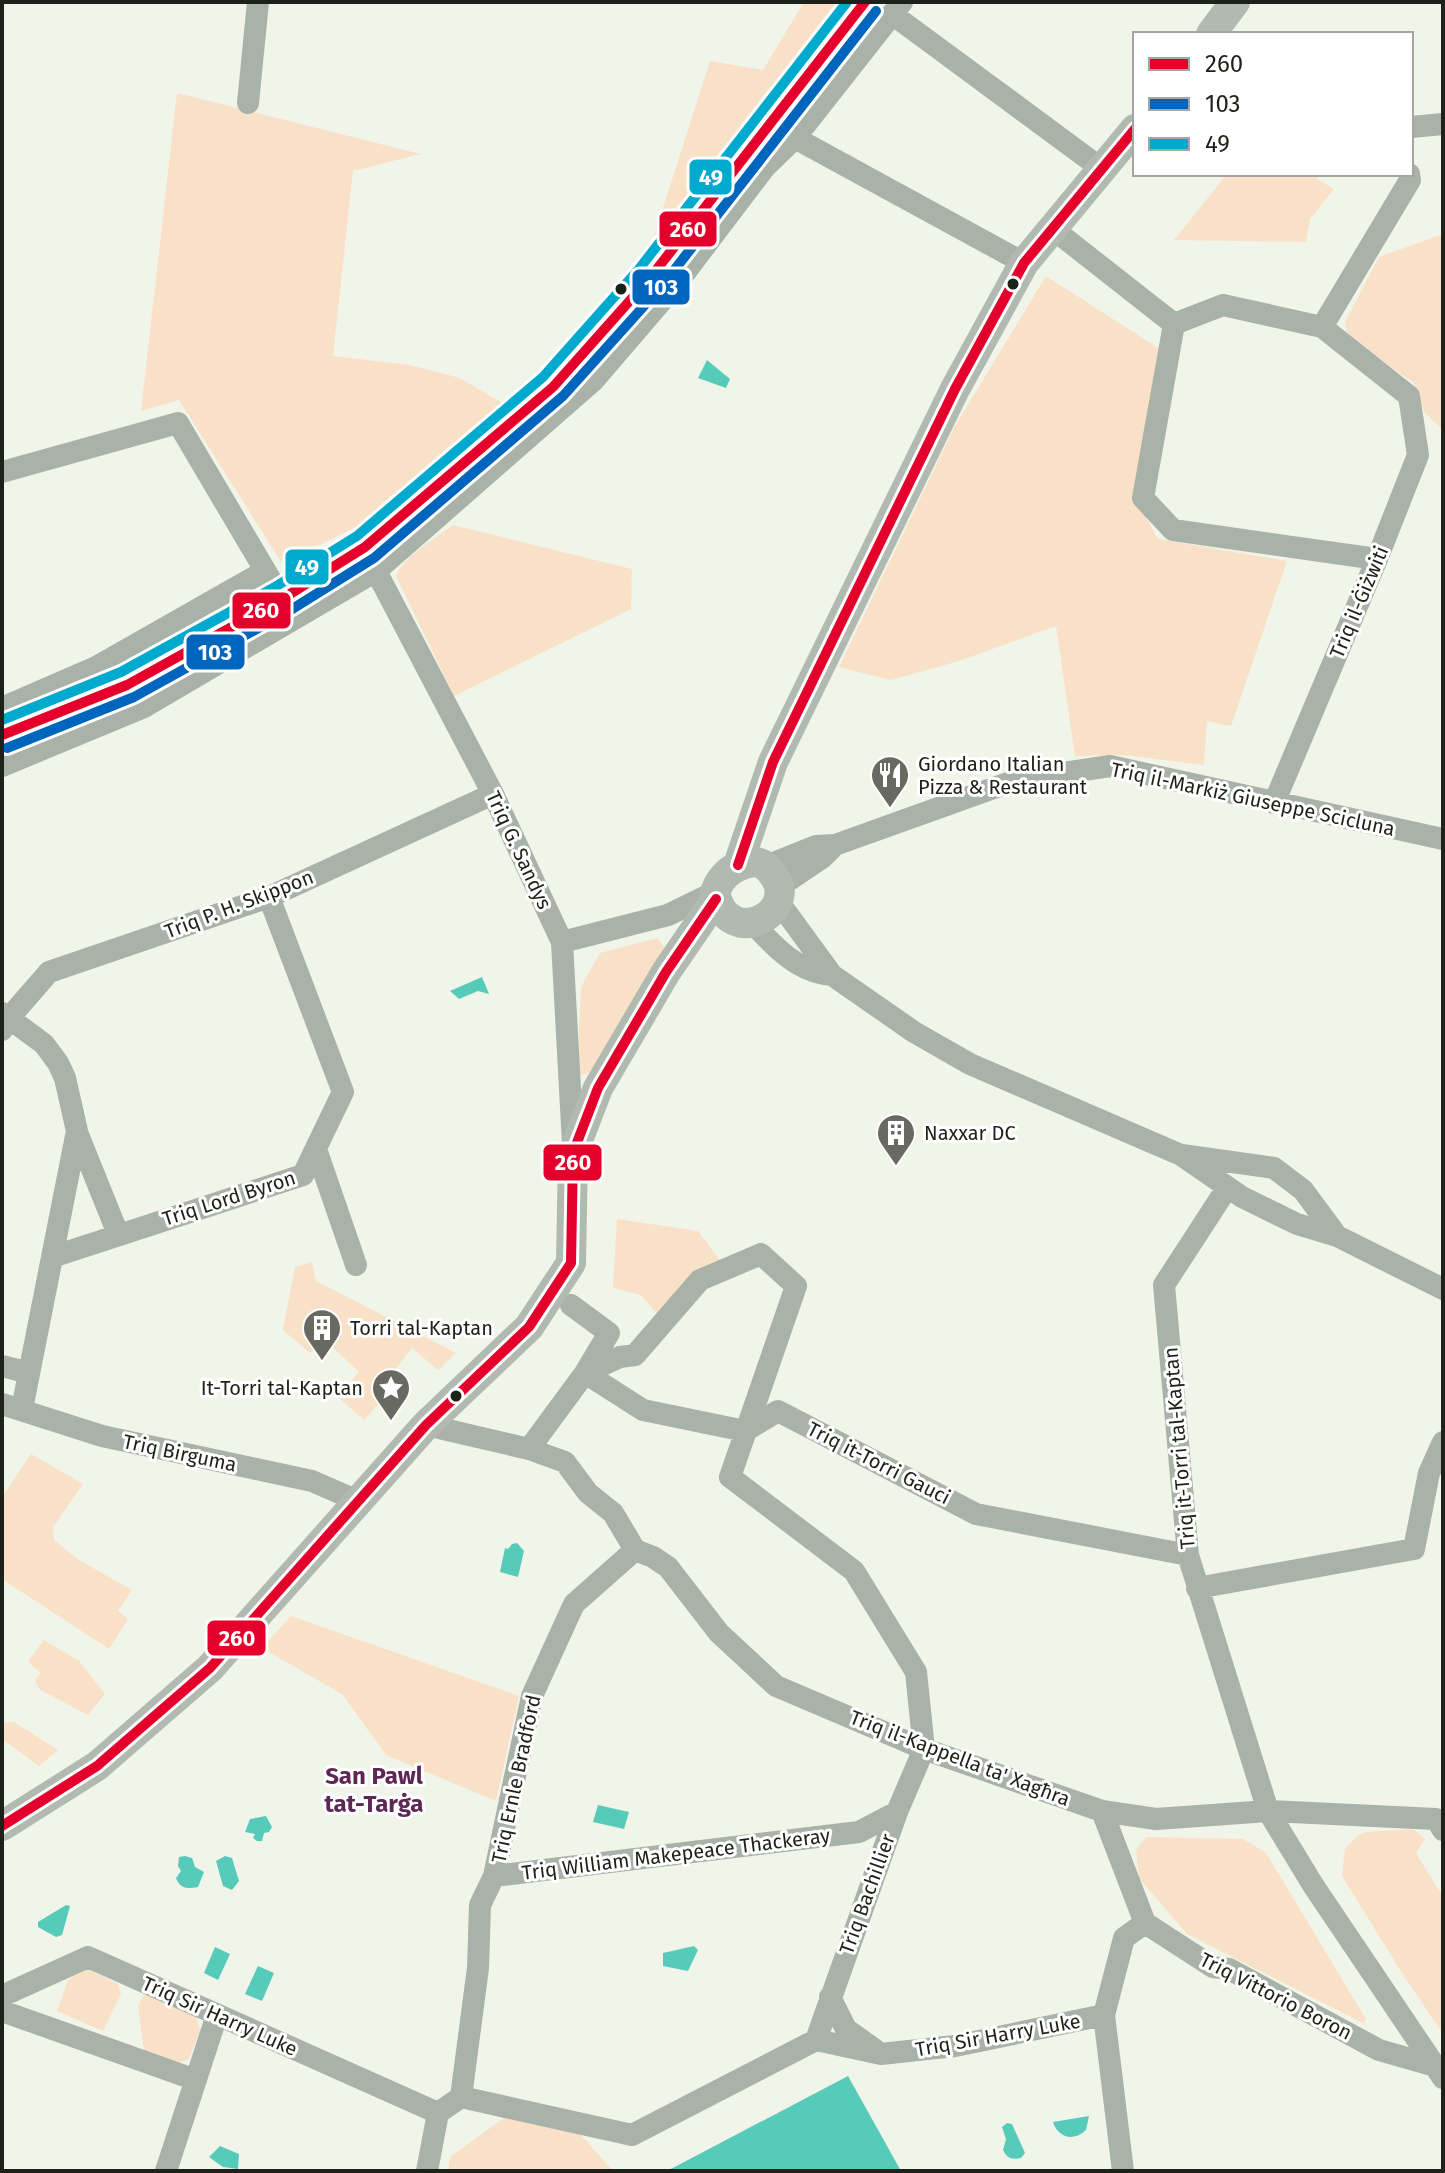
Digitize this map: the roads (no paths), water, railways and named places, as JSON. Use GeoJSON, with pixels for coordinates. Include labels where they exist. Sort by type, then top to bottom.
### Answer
{"type":"FeatureCollection","features":[{"type":"Feature","properties":{"kind":"main road"},"geometry":{"type":"LineString","coordinates":[[1212,32],[1235,2]]}},
{"type":"Feature","properties":{"kind":"main road"},"geometry":{"type":"LineString","coordinates":[[2,735],[127,685],[282,599],[365,547],[553,387],[886,6]]}},
{"type":"Feature","properties":{"kind":"main road"},"geometry":{"type":"LineString","coordinates":[[666,972],[746,923],[767,917],[759,802],[773,762],[955,389],[1024,263],[1133,131]]}},
{"type":"Feature","properties":{"kind":"main road"},"geometry":{"type":"LineString","coordinates":[[2,1826],[97,1766],[210,1668],[426,1425],[529,1327],[571,1263],[573,1153],[598,1088],[666,972],[716,895],[724,876],[764,876]]}},
{"type":"Feature","properties":{"kind":"main road"},"geometry":{"type":"LineString","coordinates":[[716,895],[723,913],[746,923]]}},
{"type":"Feature","properties":{"kind":"street"},"geometry":{"type":"LineString","coordinates":[[248,103],[258,2]]}},
{"type":"Feature","properties":{"kind":"street"},"geometry":{"type":"LineString","coordinates":[[2,766],[144,707],[376,571],[593,381],[677,283],[765,167],[795,138],[886,6],[1102,169]]}},
{"type":"Feature","properties":{"kind":"street"},"geometry":{"type":"LineString","coordinates":[[1413,127],[1443,124]]}},
{"type":"Feature","properties":{"kind":"street"},"geometry":{"type":"LineString","coordinates":[[795,138],[1024,263]]}},
{"type":"Feature","properties":{"kind":"street"},"geometry":{"type":"LineString","coordinates":[[1174,324],[1223,305],[1322,327],[1410,180],[1409,176]]}},
{"type":"Feature","properties":{"kind":"street"},"geometry":{"type":"LineString","coordinates":[[1053,229],[1174,324]]}},
{"type":"Feature","properties":{"kind":"street"},"geometry":{"type":"LineString","coordinates":[[1174,324],[1143,498],[1173,530],[1377,559]]}},
{"type":"Feature","properties":{"kind":"street","name":"Triq il-Ġiżwiti"},"geometry":{"type":"LineString","coordinates":[[1274,803],[1418,455],[1409,396],[1322,327]]}},
{"type":"Feature","properties":{"kind":"street"},"geometry":{"type":"LineString","coordinates":[[2,472],[178,423],[282,599]]}},
{"type":"Feature","properties":{"kind":"street"},"geometry":{"type":"LineString","coordinates":[[2,708],[96,667],[265,571]]}},
{"type":"Feature","properties":{"kind":"street","name":"Triq G. Sandys"},"geometry":{"type":"LineString","coordinates":[[376,571],[493,794],[562,942],[573,1153]]}},
{"type":"Feature","properties":{"kind":"street","name":"Triq il-Markiż Giuseppe Scicluna"},"geometry":{"type":"LineString","coordinates":[[764,876],[816,846],[835,845],[1016,780],[1110,766],[1443,839]]}},
{"type":"Feature","properties":{"kind":"street","name":"Triq P. H. Skippon"},"geometry":{"type":"LineString","coordinates":[[4,1020],[49,972],[269,897],[493,794]]}},
{"type":"Feature","properties":{"kind":"street"},"geometry":{"type":"LineString","coordinates":[[764,876],[832,975],[914,1032],[970,1064],[1181,1155],[1227,1188],[1297,1224],[1337,1236],[1443,1289]]}},
{"type":"Feature","properties":{"kind":"street"},"geometry":{"type":"LineString","coordinates":[[562,942],[668,915],[716,895]]}},
{"type":"Feature","properties":{"kind":"street","name":"Triq Lord Byron"},"geometry":{"type":"LineString","coordinates":[[52,1257],[303,1175],[343,1092],[269,897]]}},
{"type":"Feature","properties":{"kind":"street"},"geometry":{"type":"LineString","coordinates":[[746,923],[791,959],[816,974],[832,975]]}},
{"type":"Feature","properties":{"kind":"street"},"geometry":{"type":"LineString","coordinates":[[4,1020],[44,1044],[58,1063],[65,1078],[77,1131],[118,1234]]}},
{"type":"Feature","properties":{"kind":"street"},"geometry":{"type":"LineString","coordinates":[[12,1406],[29,1373],[77,1131]]}},
{"type":"Feature","properties":{"kind":"street"},"geometry":{"type":"LineString","coordinates":[[316,1149],[356,1265]]}},
{"type":"Feature","properties":{"kind":"street"},"geometry":{"type":"LineString","coordinates":[[1181,1155],[1274,1168],[1303,1190],[1337,1236]]}},
{"type":"Feature","properties":{"kind":"street","name":"Triq it-Torri tal-Kaptan"},"geometry":{"type":"LineString","coordinates":[[1227,1188],[1164,1285],[1188,1555],[1268,1811]]}},
{"type":"Feature","properties":{"kind":"street"},"geometry":{"type":"LineString","coordinates":[[585,1373],[620,1357],[635,1355],[700,1280],[761,1254],[796,1286],[730,1477],[854,1571],[916,1672],[924,1749]]}},
{"type":"Feature","properties":{"kind":"street"},"geometry":{"type":"LineString","coordinates":[[529,1449],[585,1373],[609,1333],[571,1305]]}},
{"type":"Feature","properties":{"kind":"street"},"geometry":{"type":"LineString","coordinates":[[2,1366],[29,1373]]}},
{"type":"Feature","properties":{"kind":"street"},"geometry":{"type":"LineString","coordinates":[[585,1373],[643,1410],[745,1431]]}},
{"type":"Feature","properties":{"kind":"street","name":"Triq Birguma"},"geometry":{"type":"LineString","coordinates":[[12,1406],[102,1436],[312,1481],[358,1501]]}},
{"type":"Feature","properties":{"kind":"street","name":"Triq it-Torri Gauci"},"geometry":{"type":"LineString","coordinates":[[745,1431],[778,1411],[976,1514],[1188,1555]]}},
{"type":"Feature","properties":{"kind":"street"},"geometry":{"type":"LineString","coordinates":[[426,1425],[529,1449],[565,1462],[588,1493],[613,1513],[635,1550]]}},
{"type":"Feature","properties":{"kind":"street"},"geometry":{"type":"LineString","coordinates":[[1197,1588],[1414,1549],[1429,1473],[1443,1442]]}},
{"type":"Feature","properties":{"kind":"street","name":"Triq il-Kappella ta' Xagħra"},"geometry":{"type":"LineString","coordinates":[[635,1550],[668,1567],[719,1633],[776,1686],[924,1749],[1102,1811],[1156,1819],[1268,1811],[1436,1819],[1443,1830]]}},
{"type":"Feature","properties":{"kind":"street","name":"Triq Ernle Bradford"},"geometry":{"type":"LineString","coordinates":[[461,2097],[478,1968],[480,1905],[494,1876],[532,1696],[574,1604],[635,1550]]}},
{"type":"Feature","properties":{"kind":"street","name":"Triq Bachillier"},"geometry":{"type":"LineString","coordinates":[[816,2040],[897,1812],[924,1749]]}},
{"type":"Feature","properties":{"kind":"street"},"geometry":{"type":"LineString","coordinates":[[1102,1811],[1145,1923]]}},
{"type":"Feature","properties":{"kind":"street","name":"Triq Vittorio Boron"},"geometry":{"type":"LineString","coordinates":[[1268,1811],[1322,1898],[1439,2072]]}},
{"type":"Feature","properties":{"kind":"street","name":"Triq William Makepeace Thackeray"},"geometry":{"type":"LineString","coordinates":[[494,1876],[859,1832],[897,1812]]}},
{"type":"Feature","properties":{"kind":"street","name":"Triq William Makepeace Thackeray"},"geometry":{"type":"LineString","coordinates":[[859,1832],[878,1864]]}},
{"type":"Feature","properties":{"kind":"street","name":"Triq Vittorio Boron"},"geometry":{"type":"LineString","coordinates":[[1145,1923],[1213,1967],[1229,1969],[1379,2050],[1439,2072]]}},
{"type":"Feature","properties":{"kind":"street","name":"Triq Sir Harry Luke"},"geometry":{"type":"LineString","coordinates":[[816,2040],[881,2054],[955,2046],[1104,2015],[1124,1938],[1145,1923]]}},
{"type":"Feature","properties":{"kind":"street","name":"Triq Sir Harry Luke"},"geometry":{"type":"LineString","coordinates":[[2,1996],[88,1957],[438,2113]]}},
{"type":"Feature","properties":{"kind":"street"},"geometry":{"type":"LineString","coordinates":[[830,1997],[846,2029],[881,2054]]}},
{"type":"Feature","properties":{"kind":"street"},"geometry":{"type":"LineString","coordinates":[[2,2011],[196,2080]]}},
{"type":"Feature","properties":{"kind":"street"},"geometry":{"type":"LineString","coordinates":[[166,2171],[217,2015]]}},
{"type":"Feature","properties":{"kind":"street"},"geometry":{"type":"LineString","coordinates":[[1104,2015],[1123,2171]]}},
{"type":"Feature","properties":{"kind":"street"},"geometry":{"type":"LineString","coordinates":[[427,2171],[438,2113],[461,2097],[632,2135],[816,2040]]}},
{"type":"Feature","properties":{"kind":"water"},"geometry":{"type":"Polygon","coordinates":[[[707,360],[730,379],[726,388],[698,378],[707,360]]]}},
{"type":"Feature","properties":{"kind":"water"},"geometry":{"type":"Polygon","coordinates":[[[482,977],[489,994],[478,991],[459,999],[450,991],[482,977]]]}},
{"type":"Feature","properties":{"kind":"water"},"geometry":{"type":"Polygon","coordinates":[[[517,1543],[524,1551],[518,1577],[500,1572],[505,1548],[517,1543]]]}},
{"type":"Feature","properties":{"kind":"water"},"geometry":{"type":"Polygon","coordinates":[[[598,1805],[629,1812],[624,1829],[593,1822],[598,1805]]]}},
{"type":"Feature","properties":{"kind":"water"},"geometry":{"type":"Polygon","coordinates":[[[266,1816],[272,1827],[264,1833],[262,1841],[257,1841],[253,1838],[255,1834],[245,1832],[250,1819],[266,1816]]]}},
{"type":"Feature","properties":{"kind":"water"},"geometry":{"type":"Polygon","coordinates":[[[225,1856],[232,1858],[239,1881],[232,1890],[223,1886],[216,1861],[225,1856]]]}},
{"type":"Feature","properties":{"kind":"water"},"geometry":{"type":"Polygon","coordinates":[[[179,1857],[192,1858],[195,1867],[204,1872],[198,1887],[185,1887],[176,1878],[181,1871],[179,1857]]]}},
{"type":"Feature","properties":{"kind":"water"},"geometry":{"type":"Polygon","coordinates":[[[66,1905],[70,1906],[62,1935],[56,1937],[38,1927],[38,1922],[66,1905]]]}},
{"type":"Feature","properties":{"kind":"water"},"geometry":{"type":"Polygon","coordinates":[[[694,1946],[698,1950],[688,1971],[663,1966],[663,1953],[694,1946]]]}},
{"type":"Feature","properties":{"kind":"water"},"geometry":{"type":"Polygon","coordinates":[[[215,1947],[230,1954],[218,1980],[204,1973],[215,1947]]]}},
{"type":"Feature","properties":{"kind":"water"},"geometry":{"type":"Polygon","coordinates":[[[258,1966],[274,1973],[262,2001],[245,1994],[258,1966]]]}},
{"type":"Feature","properties":{"kind":"water"},"geometry":{"type":"Polygon","coordinates":[[[848,2076],[901,2171],[667,2171],[848,2076]]]}},
{"type":"Feature","properties":{"kind":"water"},"geometry":{"type":"Polygon","coordinates":[[[1089,2116],[1086,2130],[1072,2137],[1062,2135],[1053,2122],[1089,2116]]]}},
{"type":"Feature","properties":{"kind":"water"},"geometry":{"type":"Polygon","coordinates":[[[1012,2124],[1025,2153],[1021,2158],[1010,2158],[1003,2150],[1006,2139],[1002,2127],[1012,2124]]]}},
{"type":"Feature","properties":{"kind":"water"},"geometry":{"type":"Polygon","coordinates":[[[220,2146],[239,2154],[238,2169],[223,2167],[209,2157],[220,2146]]]}},
{"type":"Feature","properties":{"kind":"place","name":"Giordano Italian Pizza & Restaurant"},"geometry":{"type":"Point","coordinates":[890,809]}},
{"type":"Feature","properties":{"kind":"place","name":"Naxxar DC"},"geometry":{"type":"Point","coordinates":[896,1167]}},
{"type":"Feature","properties":{"kind":"place","name":"Torri tal-Kaptan"},"geometry":{"type":"Point","coordinates":[322,1362]}},
{"type":"Feature","properties":{"kind":"place","name":"It-Torri tal-Kaptan"},"geometry":{"type":"Point","coordinates":[391,1422]}},
{"type":"Feature","properties":{"kind":"district","name":"San Pawl tat-Tarġa"},"geometry":{"type":"Point","coordinates":[374,1790]}}]}
